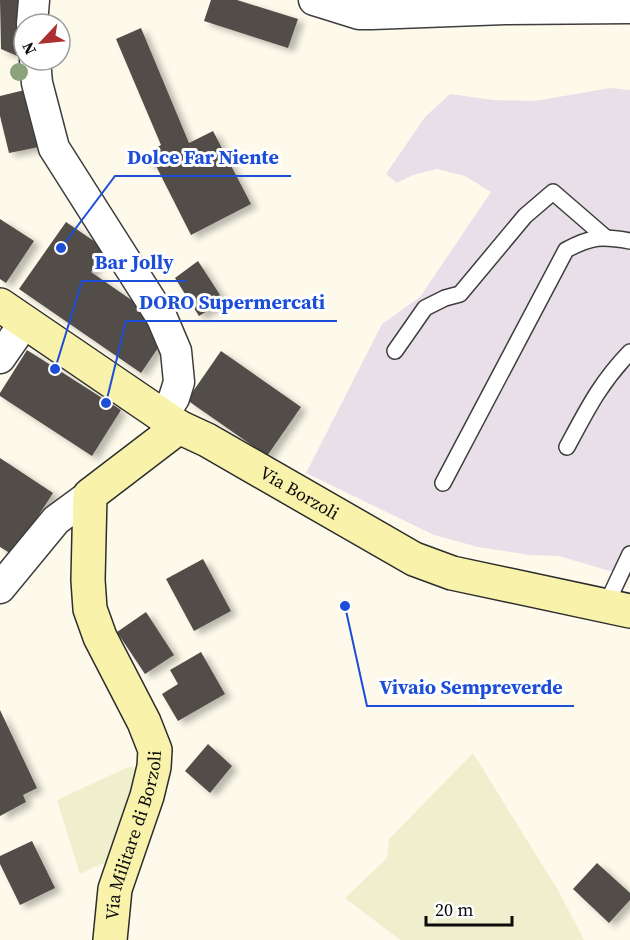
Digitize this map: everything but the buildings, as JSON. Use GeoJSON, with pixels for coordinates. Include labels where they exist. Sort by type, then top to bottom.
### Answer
{"type":"FeatureCollection","features":[{"type":"Feature","properties":{"kind":"main road","name":"Via Borzoli"},"geometry":{"type":"LineString","coordinates":[[13,313],[171,421],[414,559],[452,573],[622,606]]}},
{"type":"Feature","properties":{"kind":"main road"},"geometry":{"type":"LineString","coordinates":[[90,495],[171,421]]}},
{"type":"Feature","properties":{"kind":"main road","name":"Via Militare di Borzoli"},"geometry":{"type":"LineString","coordinates":[[90,495],[88,580],[90,609],[100,637],[144,722],[155,750],[154,767],[147,796],[115,889],[110,940]]}},
{"type":"Feature","properties":{"kind":"street"},"geometry":{"type":"LineString","coordinates":[[315,0],[359,14],[630,8]]}},
{"type":"Feature","properties":{"kind":"street"},"geometry":{"type":"LineString","coordinates":[[36,72],[54,148],[162,318],[176,351],[179,382],[171,421]]}},
{"type":"Feature","properties":{"kind":"street"},"geometry":{"type":"LineString","coordinates":[[0,358],[13,313]]}},
{"type":"Feature","properties":{"kind":"street"},"geometry":{"type":"LineString","coordinates":[[0,588],[56,520],[90,495]]}},
{"type":"Feature","properties":{"kind":"lane"},"geometry":{"type":"LineString","coordinates":[[394,351],[425,308],[445,297],[460,294],[525,216],[554,192],[605,237]]}},
{"type":"Feature","properties":{"kind":"lane"},"geometry":{"type":"LineString","coordinates":[[443,483],[566,250],[583,241],[605,237],[630,241]]}},
{"type":"Feature","properties":{"kind":"lane"},"geometry":{"type":"LineString","coordinates":[[567,447],[599,388],[630,352]]}},
{"type":"Feature","properties":{"kind":"lane"},"geometry":{"type":"LineString","coordinates":[[622,606],[630,554]]}},
{"type":"Feature","properties":{"kind":"shaded area"},"geometry":{"type":"Polygon","coordinates":[[[610,88],[630,90],[630,577],[559,556],[530,555],[478,547],[434,535],[306,473],[382,324],[420,297],[491,192],[465,176],[437,169],[413,175],[397,183],[386,174],[425,117],[450,94],[493,100],[535,101],[610,88]]]}},
{"type":"Feature","properties":{"kind":"green space"},"geometry":{"type":"Polygon","coordinates":[[[473,753],[558,890],[584,940],[400,940],[345,898],[387,858],[389,839],[473,753]]]}},
{"type":"Feature","properties":{"kind":"green space"},"geometry":{"type":"Polygon","coordinates":[[[128,767],[133,767],[137,772],[137,782],[108,861],[80,874],[57,800],[128,767]]]}},
{"type":"Feature","properties":{"kind":"place","name":"Dolce Far Niente"},"geometry":{"type":"Point","coordinates":[61,248]}},
{"type":"Feature","properties":{"kind":"place","name":"Bar Jolly"},"geometry":{"type":"Point","coordinates":[55,369]}},
{"type":"Feature","properties":{"kind":"place","name":"DORO Supermercati"},"geometry":{"type":"Point","coordinates":[106,403]}},
{"type":"Feature","properties":{"kind":"place","name":"Vivaio Sempreverde"},"geometry":{"type":"Point","coordinates":[345,606]}}]}
